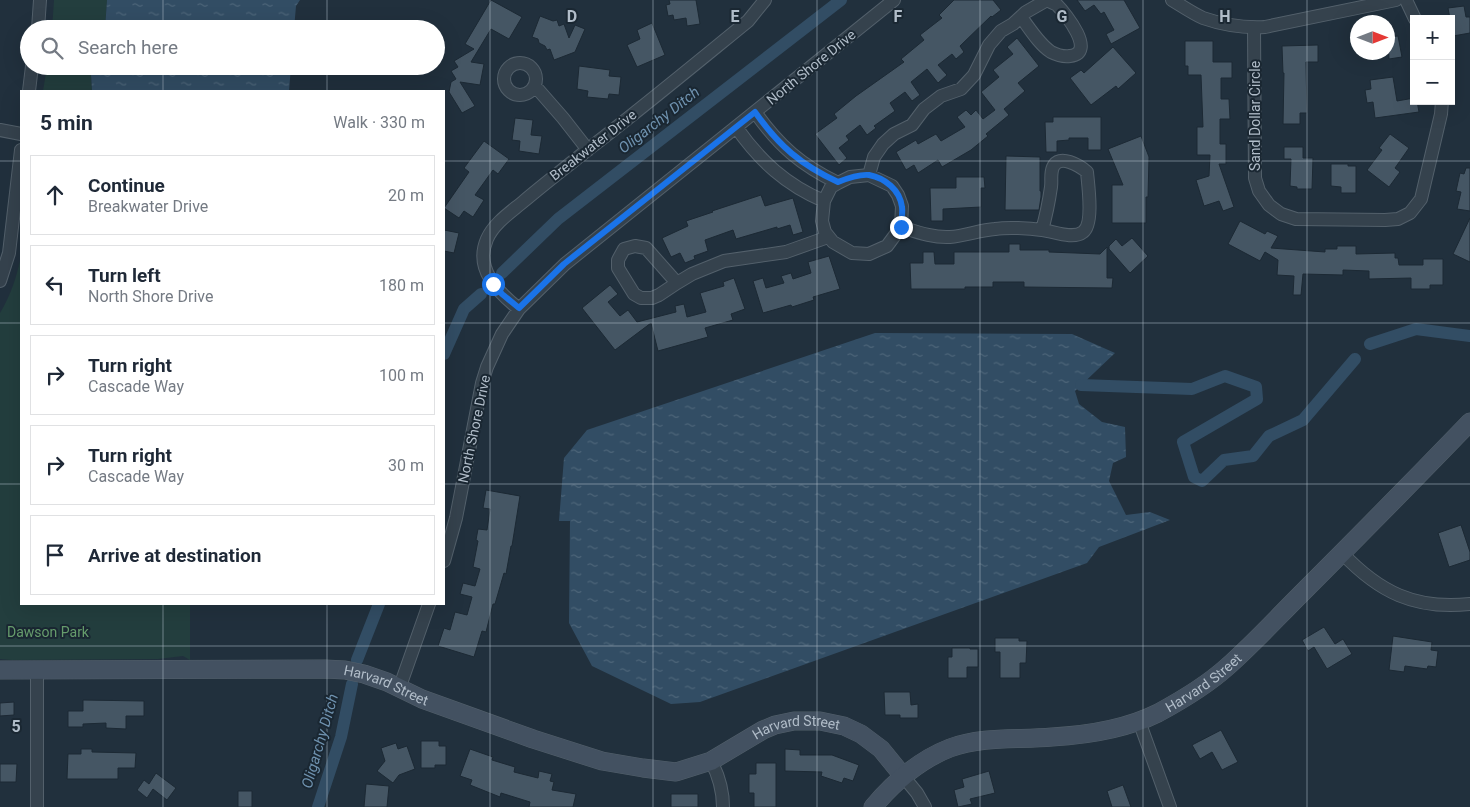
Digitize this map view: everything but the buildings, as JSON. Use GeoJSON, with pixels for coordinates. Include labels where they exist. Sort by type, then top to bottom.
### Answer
{"type":"FeatureCollection","features":[{"type":"Feature","properties":{"kind":"street"},"geometry":{"type":"LineString","coordinates":[[39,20],[40,0]]}},
{"type":"Feature","properties":{"kind":"street","name":"Breakwater Drive"},"geometry":{"type":"LineString","coordinates":[[519,308],[497,289],[486,270],[484,258],[486,240],[494,228],[748,21],[765,0]]}},
{"type":"Feature","properties":{"kind":"street","name":"North Shore Drive"},"geometry":{"type":"LineString","coordinates":[[445,557],[456,518],[482,383],[502,334],[519,308],[564,264],[894,0]]}},
{"type":"Feature","properties":{"kind":"street"},"geometry":{"type":"LineString","coordinates":[[869,175],[874,157],[882,144],[894,134],[912,125],[924,109],[941,96],[961,89],[974,75],[989,45],[1001,31],[1013,24],[1026,12],[1047,0],[1056,4],[1079,36],[1080,52],[1068,57],[1051,52],[1042,44],[1021,17]]}},
{"type":"Feature","properties":{"kind":"street"},"geometry":{"type":"LineString","coordinates":[[1172,0],[1202,17],[1226,25],[1254,28],[1396,0]]}},
{"type":"Feature","properties":{"kind":"street"},"geometry":{"type":"LineString","coordinates":[[1406,0],[1413,15]]}},
{"type":"Feature","properties":{"kind":"street","name":"Sand Dollar Circle"},"geometry":{"type":"LineString","coordinates":[[1254,28],[1255,178],[1259,190],[1269,205],[1281,214],[1296,219],[1385,220],[1398,219],[1410,213],[1421,199],[1442,105]]}},
{"type":"Feature","properties":{"kind":"street"},"geometry":{"type":"LineString","coordinates":[[29,90],[31,75]]}},
{"type":"Feature","properties":{"kind":"street"},"geometry":{"type":"LineString","coordinates":[[535,86],[588,150]]}},
{"type":"Feature","properties":{"kind":"street"},"geometry":{"type":"LineString","coordinates":[[755,112],[769,132],[792,155],[812,170],[838,182]]}},
{"type":"Feature","properties":{"kind":"street"},"geometry":{"type":"LineString","coordinates":[[736,127],[751,148],[774,171],[794,186],[824,200]]}},
{"type":"Feature","properties":{"kind":"street"},"geometry":{"type":"LineString","coordinates":[[0,130],[20,134]]}},
{"type":"Feature","properties":{"kind":"street"},"geometry":{"type":"LineString","coordinates":[[0,281],[9,253],[20,159]]}},
{"type":"Feature","properties":{"kind":"street"},"geometry":{"type":"LineString","coordinates":[[901,227],[925,235],[949,238],[996,229],[1042,230],[1075,235],[1083,232],[1087,227],[1090,198],[1087,172],[1072,162],[1063,161],[1053,166],[1051,174],[1052,186],[1042,230]]}},
{"type":"Feature","properties":{"kind":"street"},"geometry":{"type":"LineString","coordinates":[[869,175],[892,186],[902,206],[901,227],[887,246],[869,254],[852,253],[840,248],[825,232],[822,221],[824,200],[831,187],[838,182],[850,177],[869,175]]}},
{"type":"Feature","properties":{"kind":"street"},"geometry":{"type":"LineString","coordinates":[[676,283],[646,248],[636,246],[624,249],[618,260],[620,274],[634,294],[641,298],[658,295],[676,283],[724,261],[786,252],[828,237]]}},
{"type":"Feature","properties":{"kind":"street","name":"Harvard Street"},"geometry":{"type":"LineString","coordinates":[[0,670],[345,670],[387,682],[422,699],[533,739],[602,761],[676,772],[711,761],[763,730],[775,725],[794,721],[820,721],[844,726],[861,734],[881,749],[903,776],[925,760],[956,747],[982,741],[1052,737],[1096,732],[1139,721],[1158,713],[1194,692],[1226,667],[1342,554],[1470,422]]}},
{"type":"Feature","properties":{"kind":"street"},"geometry":{"type":"LineString","coordinates":[[1342,554],[1364,575],[1398,596],[1425,604],[1452,606],[1470,604]]}},
{"type":"Feature","properties":{"kind":"street"},"geometry":{"type":"LineString","coordinates":[[399,689],[429,605]]}},
{"type":"Feature","properties":{"kind":"street"},"geometry":{"type":"LineString","coordinates":[[37,671],[37,807]]}},
{"type":"Feature","properties":{"kind":"street"},"geometry":{"type":"LineString","coordinates":[[1139,721],[1170,807]]}},
{"type":"Feature","properties":{"kind":"street"},"geometry":{"type":"LineString","coordinates":[[711,761],[718,776],[723,797],[723,807]]}},
{"type":"Feature","properties":{"kind":"street"},"geometry":{"type":"LineString","coordinates":[[873,807],[903,776],[917,793],[925,807]]}},
{"type":"Feature","properties":{"kind":"green space"},"geometry":{"type":"Polygon","coordinates":[[[54,0],[107,0],[106,20],[53,20],[54,0]]]}},
{"type":"Feature","properties":{"kind":"green space"},"geometry":{"type":"Polygon","coordinates":[[[46,75],[91,75],[92,90],[43,90],[46,75]]]}},
{"type":"Feature","properties":{"kind":"green space","name":"Dawson Park"},"geometry":{"type":"Polygon","coordinates":[[[20,261],[20,605],[190,605],[190,660],[183,656],[158,659],[0,659],[0,313],[18,271],[20,261]]]}},
{"type":"Feature","properties":{"kind":"water"},"geometry":{"type":"Polygon","coordinates":[[[107,0],[300,0],[296,6],[295,20],[106,20],[107,0]]]}},
{"type":"Feature","properties":{"kind":"water"},"geometry":{"type":"Polygon","coordinates":[[[91,75],[290,75],[289,90],[92,90],[91,75]]]}},
{"type":"Feature","properties":{"kind":"water"},"geometry":{"type":"Polygon","coordinates":[[[875,333],[1072,334],[1115,353],[1075,391],[1079,404],[1102,422],[1125,427],[1126,457],[1113,463],[1109,481],[1126,515],[1150,512],[1170,520],[1099,547],[1087,563],[700,702],[671,704],[592,666],[569,623],[570,521],[559,521],[564,458],[587,430],[875,333]]]}},
{"type":"Feature","properties":{"kind":"waterway","name":"Oligarchy Ditch"},"geometry":{"type":"LineString","coordinates":[[502,273],[558,219],[841,0]]}},
{"type":"Feature","properties":{"kind":"waterway","name":"Oligarchy Ditch"},"geometry":{"type":"LineString","coordinates":[[445,352],[464,309],[481,294]]}},
{"type":"Feature","properties":{"kind":"waterway"},"geometry":{"type":"LineString","coordinates":[[1370,344],[1416,329],[1470,336]]}},
{"type":"Feature","properties":{"kind":"waterway"},"geometry":{"type":"LineString","coordinates":[[1081,385],[1192,389],[1225,376],[1256,387],[1257,399],[1183,442],[1194,477],[1202,481],[1224,460],[1253,456],[1269,436],[1303,420],[1355,359]]}},
{"type":"Feature","properties":{"kind":"waterway","name":"Oligarchy Ditch"},"geometry":{"type":"LineString","coordinates":[[357,660],[379,605]]}},
{"type":"Feature","properties":{"kind":"waterway","name":"Oligarchy Ditch"},"geometry":{"type":"LineString","coordinates":[[318,807],[341,737],[352,684]]}},
{"type":"Feature","properties":{"kind":"route"},"geometry":{"type":"LineString","coordinates":[[493,284],[519,308],[564,264],[755,112],[769,132],[792,155],[812,170],[838,182],[850,177],[869,175],[892,186],[902,206],[901,227]]}}]}
